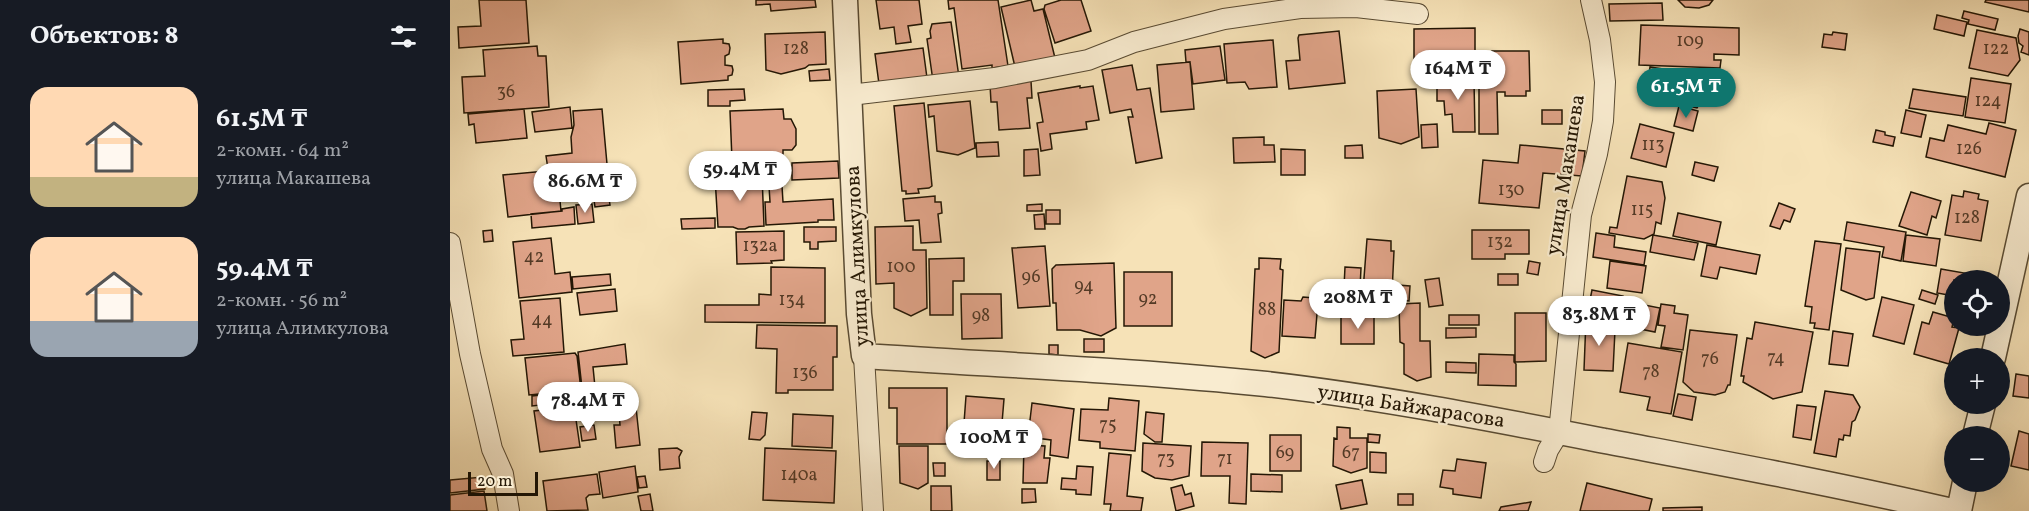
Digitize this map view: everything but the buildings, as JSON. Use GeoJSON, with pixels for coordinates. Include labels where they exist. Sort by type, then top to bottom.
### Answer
{"type":"FeatureCollection","features":[{"type":"Feature","properties":{"kind":"street","name":"улица Алимкулова"},"geometry":{"type":"LineString","coordinates":[[845,0],[859,314],[864,356],[873,511]]}},
{"type":"Feature","properties":{"kind":"street","name":"улица Макашева"},"geometry":{"type":"LineString","coordinates":[[1544,462],[1559,432],[1581,215],[1603,121],[1605,82],[1600,40],[1591,0]]}},
{"type":"Feature","properties":{"kind":"street"},"geometry":{"type":"LineString","coordinates":[[850,95],[995,78],[1088,60],[1134,42],[1213,22],[1289,10],[1356,7],[1418,14]]}},
{"type":"Feature","properties":{"kind":"street"},"geometry":{"type":"LineString","coordinates":[[1995,348],[2029,196]]}},
{"type":"Feature","properties":{"kind":"street"},"geometry":{"type":"LineString","coordinates":[[450,243],[470,354],[492,449],[503,474],[509,511]]}},
{"type":"Feature","properties":{"kind":"street","name":"улица Байжарасова"},"geometry":{"type":"LineString","coordinates":[[864,356],[1266,384],[1343,394],[1472,415],[1756,469],[1952,511]]}},
{"type":"Feature","properties":{"kind":"street"},"geometry":{"type":"LineString","coordinates":[[1959,511],[1963,492]]}}]}
